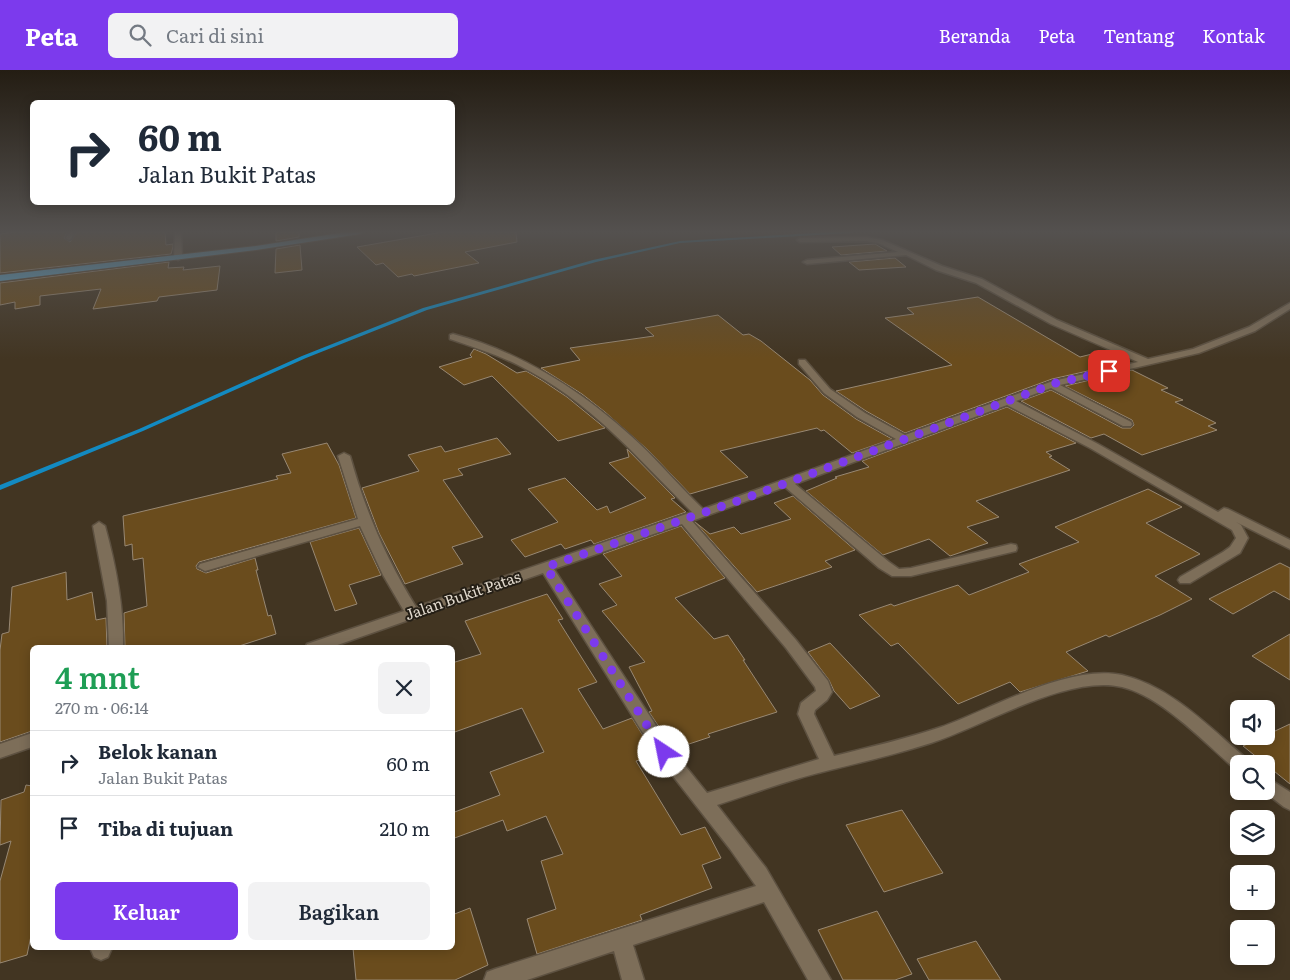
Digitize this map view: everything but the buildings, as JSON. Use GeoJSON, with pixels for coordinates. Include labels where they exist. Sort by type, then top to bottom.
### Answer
{"type":"FeatureCollection","features":[{"type":"Feature","properties":{"kind":"highway"},"geometry":{"type":"LineString","coordinates":[[0,278],[31,274]]}},
{"type":"Feature","properties":{"kind":"street"},"geometry":{"type":"LineString","coordinates":[[962,274],[979,281],[1063,326],[1149,363]]}},
{"type":"Feature","properties":{"kind":"street","name":"Jalan Bukit Patas"},"geometry":{"type":"LineString","coordinates":[[321,645],[787,483],[1052,385],[1149,363],[1196,350],[1252,329],[1290,305]]}},
{"type":"Feature","properties":{"kind":"street"},"geometry":{"type":"LineString","coordinates":[[453,337],[516,360],[540,373],[579,400],[601,416],[642,453],[700,513]]}},
{"type":"Feature","properties":{"kind":"street"},"geometry":{"type":"LineString","coordinates":[[802,362],[827,391],[860,415],[906,440]]}},
{"type":"Feature","properties":{"kind":"street"},"geometry":{"type":"LineString","coordinates":[[1052,385],[1127,424]]}},
{"type":"Feature","properties":{"kind":"street"},"geometry":{"type":"LineString","coordinates":[[1008,401],[1094,446],[1232,524],[1242,538],[1235,550],[1184,580]]}},
{"type":"Feature","properties":{"kind":"street"},"geometry":{"type":"LineString","coordinates":[[344,456],[363,521],[390,577],[412,613]]}},
{"type":"Feature","properties":{"kind":"street"},"geometry":{"type":"LineString","coordinates":[[787,483],[894,572],[918,571],[1011,548]]}},
{"type":"Feature","properties":{"kind":"street"},"geometry":{"type":"LineString","coordinates":[[1204,508],[1239,518],[1290,545]]}},
{"type":"Feature","properties":{"kind":"street"},"geometry":{"type":"LineString","coordinates":[[684,519],[791,644],[822,685],[824,692],[807,707],[806,714],[830,764]]}},
{"type":"Feature","properties":{"kind":"street"},"geometry":{"type":"LineString","coordinates":[[204,567],[363,521]]}},
{"type":"Feature","properties":{"kind":"street"},"geometry":{"type":"LineString","coordinates":[[99,526],[110,572],[116,616],[116,645]]}},
{"type":"Feature","properties":{"kind":"street"},"geometry":{"type":"LineString","coordinates":[[546,567],[664,752],[737,843],[769,891],[820,980]]}},
{"type":"Feature","properties":{"kind":"street"},"geometry":{"type":"LineString","coordinates":[[704,801],[808,769],[949,731],[1060,687],[1111,679],[1140,686],[1151,692],[1230,755]]}},
{"type":"Feature","properties":{"kind":"street"},"geometry":{"type":"LineString","coordinates":[[0,751],[30,741]]}},
{"type":"Feature","properties":{"kind":"street"},"geometry":{"type":"LineString","coordinates":[[1275,791],[1290,802]]}},
{"type":"Feature","properties":{"kind":"street"},"geometry":{"type":"LineString","coordinates":[[495,980],[769,891]]}},
{"type":"Feature","properties":{"kind":"street"},"geometry":{"type":"LineString","coordinates":[[621,940],[633,980]]}},
{"type":"Feature","properties":{"kind":"waterway"},"geometry":{"type":"LineString","coordinates":[[0,488],[141,430],[304,357],[425,309],[547,274]]}},
{"type":"Feature","properties":{"kind":"route"},"geometry":{"type":"LineString","coordinates":[[664,752],[546,567],[746,498],[1056,383],[1109,371]]}}]}
